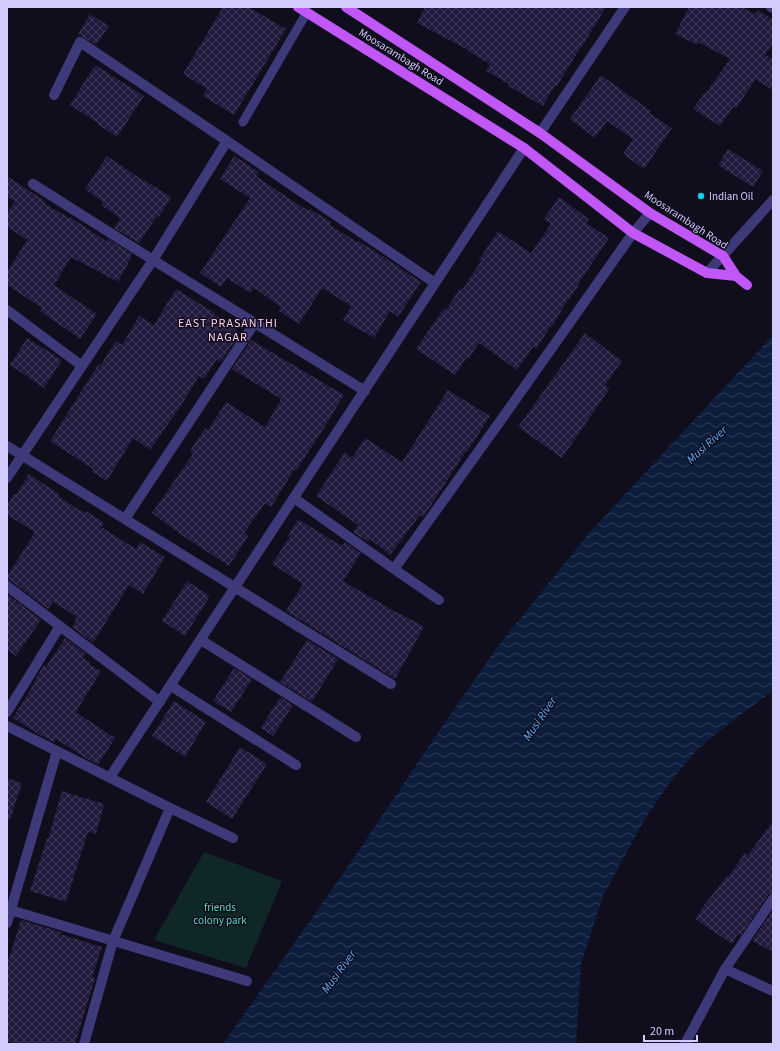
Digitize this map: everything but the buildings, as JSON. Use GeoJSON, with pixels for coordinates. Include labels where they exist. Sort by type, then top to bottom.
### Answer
{"type":"FeatureCollection","features":[{"type":"Feature","properties":{"kind":"main road","name":"Moosarambagh Road"},"geometry":{"type":"LineString","coordinates":[[346,7],[540,133],[650,213],[722,256],[736,276]]}},
{"type":"Feature","properties":{"kind":"main road","name":"Moosarambagh Road"},"geometry":{"type":"LineString","coordinates":[[302,10],[524,148],[632,233],[707,273],[736,276]]}},
{"type":"Feature","properties":{"kind":"main road"},"geometry":{"type":"LineString","coordinates":[[736,276],[747,285]]}},
{"type":"Feature","properties":{"kind":"street"},"geometry":{"type":"LineString","coordinates":[[540,133],[625,7]]}},
{"type":"Feature","properties":{"kind":"street"},"geometry":{"type":"LineString","coordinates":[[54,95],[80,42],[435,283]]}},
{"type":"Feature","properties":{"kind":"street"},"geometry":{"type":"LineString","coordinates":[[7,478],[152,260],[227,141]]}},
{"type":"Feature","properties":{"kind":"street"},"geometry":{"type":"LineString","coordinates":[[110,777],[524,148]]}},
{"type":"Feature","properties":{"kind":"street"},"geometry":{"type":"LineString","coordinates":[[33,184],[254,324],[365,391]]}},
{"type":"Feature","properties":{"kind":"street"},"geometry":{"type":"LineString","coordinates":[[707,273],[773,200]]}},
{"type":"Feature","properties":{"kind":"street"},"geometry":{"type":"LineString","coordinates":[[394,569],[632,233],[650,213]]}},
{"type":"Feature","properties":{"kind":"street"},"geometry":{"type":"LineString","coordinates":[[7,310],[82,366]]}},
{"type":"Feature","properties":{"kind":"street"},"geometry":{"type":"LineString","coordinates":[[125,519],[254,324]]}},
{"type":"Feature","properties":{"kind":"street"},"geometry":{"type":"LineString","coordinates":[[7,446],[392,684]]}},
{"type":"Feature","properties":{"kind":"street"},"geometry":{"type":"LineString","coordinates":[[294,498],[439,600]]}},
{"type":"Feature","properties":{"kind":"street"},"geometry":{"type":"LineString","coordinates":[[7,586],[160,702]]}},
{"type":"Feature","properties":{"kind":"street"},"geometry":{"type":"LineString","coordinates":[[7,712],[60,626]]}},
{"type":"Feature","properties":{"kind":"street"},"geometry":{"type":"LineString","coordinates":[[201,640],[356,737]]}},
{"type":"Feature","properties":{"kind":"street"},"geometry":{"type":"LineString","coordinates":[[170,686],[296,765]]}},
{"type":"Feature","properties":{"kind":"street"},"geometry":{"type":"LineString","coordinates":[[7,726],[233,838]]}},
{"type":"Feature","properties":{"kind":"street"},"geometry":{"type":"LineString","coordinates":[[7,923],[9,910],[57,751]]}},
{"type":"Feature","properties":{"kind":"street"},"geometry":{"type":"LineString","coordinates":[[84,1044],[113,941],[170,808]]}},
{"type":"Feature","properties":{"kind":"street"},"geometry":{"type":"LineString","coordinates":[[685,1044],[725,969],[773,899]]}},
{"type":"Feature","properties":{"kind":"street"},"geometry":{"type":"LineString","coordinates":[[9,910],[247,981]]}},
{"type":"Feature","properties":{"kind":"street"},"geometry":{"type":"LineString","coordinates":[[725,969],[773,991]]}},
{"type":"Feature","properties":{"kind":"lane"},"geometry":{"type":"LineString","coordinates":[[243,122],[302,10]]}},
{"type":"Feature","properties":{"kind":"green space","name":"friends colony park"},"geometry":{"type":"Polygon","coordinates":[[[204,852],[282,881],[246,968],[154,940],[204,852]]]}},
{"type":"Feature","properties":{"kind":"water","name":"Musi River"},"geometry":{"type":"Polygon","coordinates":[[[773,335],[773,691],[732,721],[698,749],[671,781],[645,819],[603,896],[581,964],[576,1044],[223,1044],[347,868],[498,646],[589,533],[773,335]]]}},
{"type":"Feature","properties":{"kind":"place","name":"Indian Oil"},"geometry":{"type":"Point","coordinates":[701,196]}},
{"type":"Feature","properties":{"kind":"district","name":"EAST PRASANTHI NAGAR"},"geometry":{"type":"Point","coordinates":[228,330]}}]}
